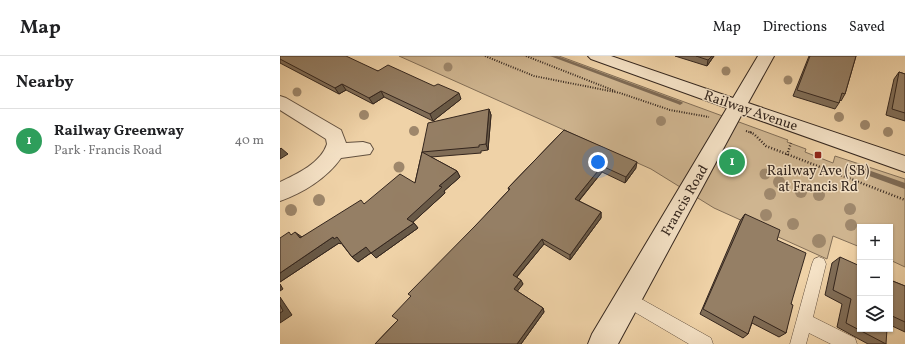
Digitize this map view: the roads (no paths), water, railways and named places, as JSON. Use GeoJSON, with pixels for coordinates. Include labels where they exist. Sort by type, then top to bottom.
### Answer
{"type":"FeatureCollection","features":[{"type":"Feature","properties":{"kind":"street","name":"Francis Road"},"geometry":{"type":"LineString","coordinates":[[602,344],[766,56]]}},
{"type":"Feature","properties":{"kind":"street","name":"Railway Avenue"},"geometry":{"type":"LineString","coordinates":[[605,57],[737,106],[905,164]]}},
{"type":"Feature","properties":{"kind":"street"},"geometry":{"type":"LineString","coordinates":[[280,102],[334,135],[337,144],[336,151],[316,172],[280,192]]}},
{"type":"Feature","properties":{"kind":"street"},"geometry":{"type":"LineString","coordinates":[[336,151],[363,149]]}},
{"type":"Feature","properties":{"kind":"lane"},"geometry":{"type":"LineString","coordinates":[[798,344],[819,264]]}},
{"type":"Feature","properties":{"kind":"lane"},"geometry":{"type":"LineString","coordinates":[[627,299],[705,344]]}},
{"type":"Feature","properties":{"kind":"lane"},"geometry":{"type":"LineString","coordinates":[[804,321],[849,344]]}},
{"type":"Feature","properties":{"kind":"waterway"},"geometry":{"type":"LineString","coordinates":[[552,56],[680,103]]}},
{"type":"Feature","properties":{"kind":"waterway"},"geometry":{"type":"LineString","coordinates":[[852,167],[905,186]]}},
{"type":"Feature","properties":{"kind":"place","name":"Railway Ave (SB) at Francis Rd"},"geometry":{"type":"Point","coordinates":[818,155]}},
{"type":"Feature","properties":{"kind":"place","name":"Railway Greenway"},"geometry":{"type":"Point","coordinates":[732,162]}}]}
